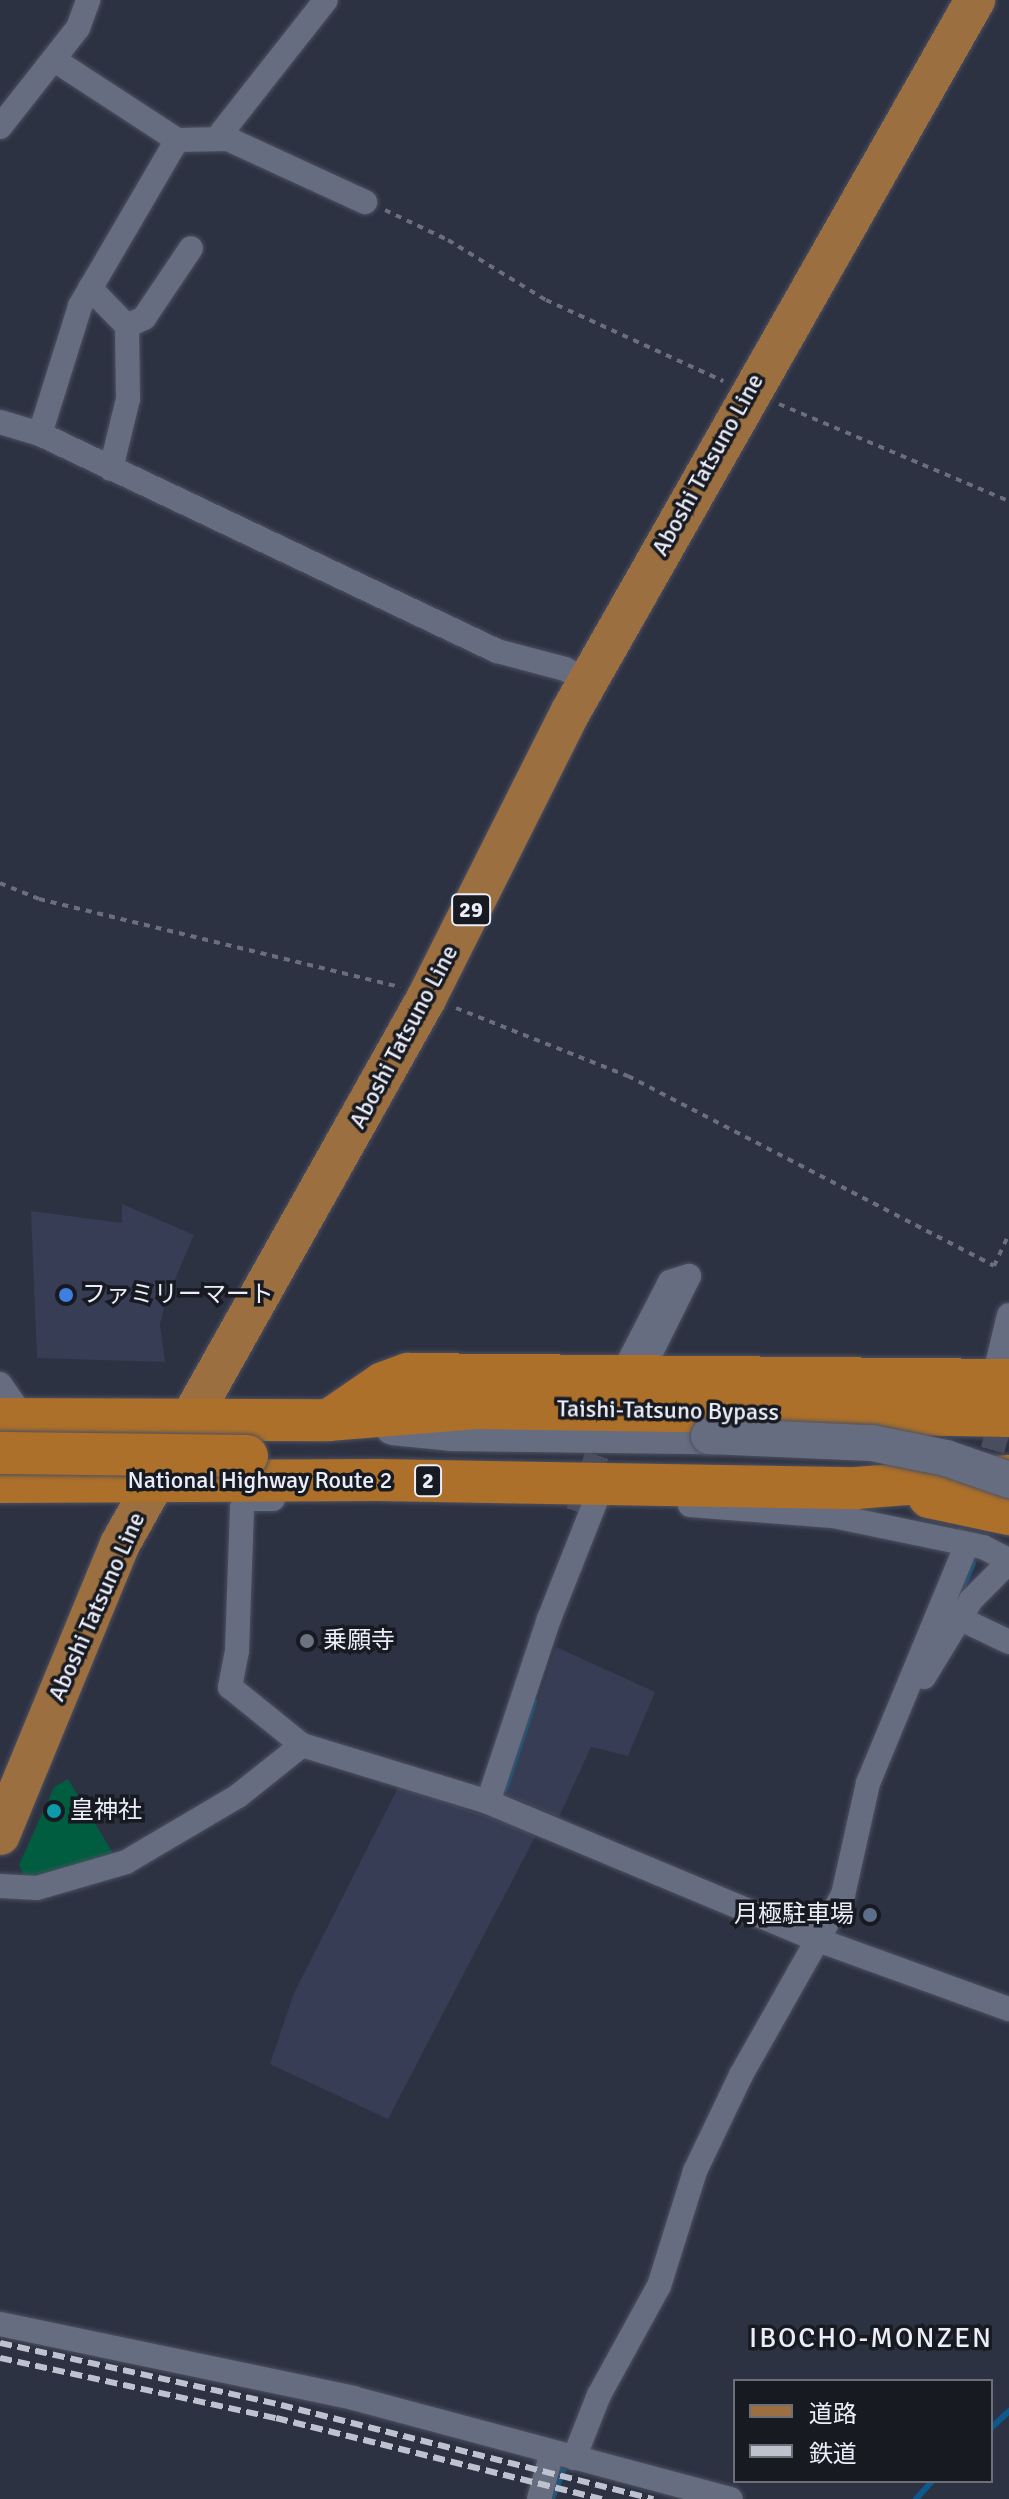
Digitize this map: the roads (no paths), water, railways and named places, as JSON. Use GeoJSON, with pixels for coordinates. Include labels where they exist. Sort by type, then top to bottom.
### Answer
{"type":"FeatureCollection","features":[{"type":"Feature","properties":{"kind":"highway","name":"Taishi-Tatsuno Bypass"},"geometry":{"type":"LineString","coordinates":[[328,1420],[477,1408],[632,1385],[999,1398]]}},
{"type":"Feature","properties":{"kind":"highway"},"geometry":{"type":"LineString","coordinates":[[12,1419],[328,1420]]}},
{"type":"Feature","properties":{"kind":"highway","name":"2"},"geometry":{"type":"LineString","coordinates":[[4,1477],[247,1456],[816,1465],[1006,1491]]}},
{"type":"Feature","properties":{"kind":"highway","name":"National Highway Route 2"},"geometry":{"type":"LineString","coordinates":[[4,1477],[155,1479],[593,1500],[856,1488],[1006,1491]]}},
{"type":"Feature","properties":{"kind":"main road","name":"Aboshi Tatsuno Line"},"geometry":{"type":"LineString","coordinates":[[0,1835],[120,1544],[426,999],[588,681],[750,391],[975,0]]}},
{"type":"Feature","properties":{"kind":"main road"},"geometry":{"type":"LineString","coordinates":[[328,1420],[451,1433],[709,1436],[872,1443],[946,1458],[1006,1491]]}},
{"type":"Feature","properties":{"kind":"street"},"geometry":{"type":"LineString","coordinates":[[0,127],[56,61],[78,28],[88,0]]}},
{"type":"Feature","properties":{"kind":"street"},"geometry":{"type":"LineString","coordinates":[[218,137],[326,0]]}},
{"type":"Feature","properties":{"kind":"street"},"geometry":{"type":"LineString","coordinates":[[56,61],[177,140],[218,137],[365,202]]}},
{"type":"Feature","properties":{"kind":"street"},"geometry":{"type":"LineString","coordinates":[[40,434],[90,288],[177,140]]}},
{"type":"Feature","properties":{"kind":"street"},"geometry":{"type":"LineString","coordinates":[[127,326],[144,318],[191,248]]}},
{"type":"Feature","properties":{"kind":"street"},"geometry":{"type":"LineString","coordinates":[[90,288],[127,326],[128,399],[111,469]]}},
{"type":"Feature","properties":{"kind":"street"},"geometry":{"type":"LineString","coordinates":[[0,422],[40,434],[497,651],[565,669],[588,681]]}},
{"type":"Feature","properties":{"kind":"street"},"geometry":{"type":"LineString","coordinates":[[999,1398],[1009,1315]]}},
{"type":"Feature","properties":{"kind":"street"},"geometry":{"type":"LineString","coordinates":[[0,1384],[12,1419]]}},
{"type":"Feature","properties":{"kind":"street"},"geometry":{"type":"LineString","coordinates":[[385,1490],[246,1499],[242,1508],[237,1651],[230,1687],[302,1745],[488,1802],[821,1941],[1009,2009]]}},
{"type":"Feature","properties":{"kind":"street"},"geometry":{"type":"LineString","coordinates":[[906,1697],[936,1664],[963,1620],[971,1600],[1009,1559],[1006,1491]]}},
{"type":"Feature","properties":{"kind":"street"},"geometry":{"type":"LineString","coordinates":[[698,1496],[833,1516],[983,1547],[1009,1559]]}},
{"type":"Feature","properties":{"kind":"street"},"geometry":{"type":"LineString","coordinates":[[488,1802],[549,1619],[593,1500]]}},
{"type":"Feature","properties":{"kind":"street"},"geometry":{"type":"LineString","coordinates":[[539,2499],[659,2286],[695,2171],[741,2075],[821,1941],[843,1895],[868,1783],[963,1554]]}},
{"type":"Feature","properties":{"kind":"street"},"geometry":{"type":"LineString","coordinates":[[963,1620],[1009,1642]]}},
{"type":"Feature","properties":{"kind":"street"},"geometry":{"type":"LineString","coordinates":[[0,1886],[37,1888],[126,1862],[238,1796],[302,1745]]}},
{"type":"Feature","properties":{"kind":"street"},"geometry":{"type":"LineString","coordinates":[[0,2324],[353,2398],[731,2499]]}},
{"type":"Feature","properties":{"kind":"waterway"},"geometry":{"type":"LineString","coordinates":[[956,1604],[973,1563]]}},
{"type":"Feature","properties":{"kind":"waterway"},"geometry":{"type":"LineString","coordinates":[[505,1789],[534,1702]]}},
{"type":"Feature","properties":{"kind":"waterway"},"geometry":{"type":"LineString","coordinates":[[993,2426],[1009,2411]]}},
{"type":"Feature","properties":{"kind":"waterway"},"geometry":{"type":"LineString","coordinates":[[552,2499],[567,2461]]}},
{"type":"Feature","properties":{"kind":"waterway"},"geometry":{"type":"LineString","coordinates":[[916,2499],[930,2483]]}},
{"type":"Feature","properties":{"kind":"tunnel"},"geometry":{"type":"LineString","coordinates":[[963,1554],[1005,1406]]}},
{"type":"Feature","properties":{"kind":"tunnel"},"geometry":{"type":"LineString","coordinates":[[578,1512],[607,1424]]}},
{"type":"Feature","properties":{"kind":"railway"},"geometry":{"type":"LineString","coordinates":[[0,2343],[281,2405],[653,2499]]}},
{"type":"Feature","properties":{"kind":"railway"},"geometry":{"type":"LineString","coordinates":[[0,2358],[276,2418],[602,2499]]}},
{"type":"Feature","properties":{"kind":"place","name":"ファミリーマート"},"geometry":{"type":"Point","coordinates":[66,1295]}},
{"type":"Feature","properties":{"kind":"place","name":"乗願寺"},"geometry":{"type":"Point","coordinates":[307,1641]}},
{"type":"Feature","properties":{"kind":"place","name":"皇神社"},"geometry":{"type":"Point","coordinates":[54,1811]}},
{"type":"Feature","properties":{"kind":"place","name":"月極駐車場"},"geometry":{"type":"Point","coordinates":[870,1915]}},
{"type":"Feature","properties":{"kind":"district","name":"IBOCHO-MONZEN"},"geometry":{"type":"Point","coordinates":[871,2338]}}]}
